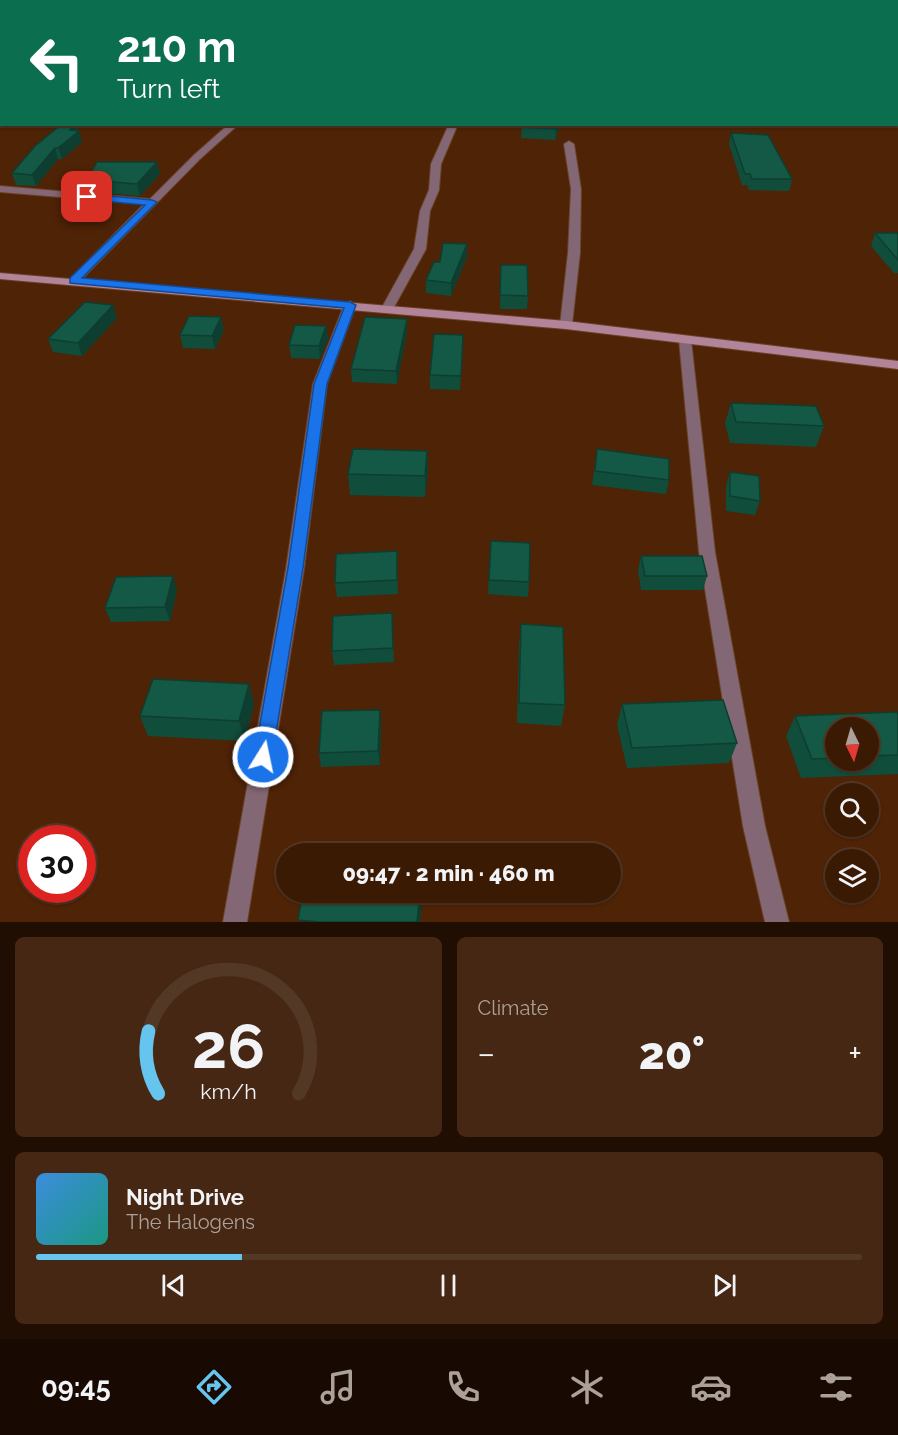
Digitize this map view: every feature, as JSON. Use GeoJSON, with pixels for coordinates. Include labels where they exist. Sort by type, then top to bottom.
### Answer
{"type":"FeatureCollection","features":[{"type":"Feature","properties":{"kind":"street"},"geometry":{"type":"LineString","coordinates":[[74,281],[197,157],[233,126]]}},
{"type":"Feature","properties":{"kind":"street"},"geometry":{"type":"LineString","coordinates":[[387,309],[420,249],[425,211],[434,190],[436,164],[453,126]]}},
{"type":"Feature","properties":{"kind":"street"},"geometry":{"type":"LineString","coordinates":[[566,325],[574,253],[576,189],[569,144]]}},
{"type":"Feature","properties":{"kind":"street"},"geometry":{"type":"LineString","coordinates":[[0,189],[152,202]]}},
{"type":"Feature","properties":{"kind":"street"},"geometry":{"type":"LineString","coordinates":[[0,276],[566,325],[898,365]]}},
{"type":"Feature","properties":{"kind":"street"},"geometry":{"type":"LineString","coordinates":[[234,922],[295,568],[320,384],[350,305]]}},
{"type":"Feature","properties":{"kind":"street"},"geometry":{"type":"LineString","coordinates":[[685,340],[707,552],[754,826],[777,922]]}},
{"type":"Feature","properties":{"kind":"building"},"geometry":{"type":"Polygon","coordinates":[[[60,126],[73,126],[70,130],[79,131],[55,148],[32,175],[12,173],[35,146],[60,126]]]}},
{"type":"Feature","properties":{"kind":"building"},"geometry":{"type":"Polygon","coordinates":[[[521,126],[557,126],[556,129],[521,126]]]}},
{"type":"Feature","properties":{"kind":"building"},"geometry":{"type":"Polygon","coordinates":[[[731,133],[768,135],[792,179],[752,179],[750,174],[745,174],[731,133]]]}},
{"type":"Feature","properties":{"kind":"building"},"geometry":{"type":"Polygon","coordinates":[[[97,162],[157,162],[137,184],[87,180],[97,162]]]}},
{"type":"Feature","properties":{"kind":"building"},"geometry":{"type":"Polygon","coordinates":[[[875,233],[898,233],[898,260],[875,233]]]}},
{"type":"Feature","properties":{"kind":"building"},"geometry":{"type":"Polygon","coordinates":[[[443,243],[467,244],[451,283],[426,280],[434,262],[440,262],[443,243]]]}},
{"type":"Feature","properties":{"kind":"building"},"geometry":{"type":"Polygon","coordinates":[[[501,265],[527,265],[528,296],[500,295],[501,265]]]}},
{"type":"Feature","properties":{"kind":"building"},"geometry":{"type":"Polygon","coordinates":[[[85,302],[113,305],[78,343],[48,339],[85,302]]]}},
{"type":"Feature","properties":{"kind":"building"},"geometry":{"type":"Polygon","coordinates":[[[189,316],[221,317],[212,336],[180,335],[189,316]]]}},
{"type":"Feature","properties":{"kind":"building"},"geometry":{"type":"Polygon","coordinates":[[[365,317],[407,319],[396,371],[351,369],[365,317]]]}},
{"type":"Feature","properties":{"kind":"building"},"geometry":{"type":"Polygon","coordinates":[[[295,325],[326,326],[319,346],[289,345],[295,325]]]}},
{"type":"Feature","properties":{"kind":"building"},"geometry":{"type":"Polygon","coordinates":[[[434,334],[463,335],[461,376],[430,375],[434,334]]]}},
{"type":"Feature","properties":{"kind":"building"},"geometry":{"type":"Polygon","coordinates":[[[731,403],[816,406],[824,426],[736,422],[731,403]]]}},
{"type":"Feature","properties":{"kind":"building"},"geometry":{"type":"Polygon","coordinates":[[[353,449],[427,451],[425,476],[348,474],[353,449]]]}},
{"type":"Feature","properties":{"kind":"building"},"geometry":{"type":"Polygon","coordinates":[[[597,449],[669,459],[669,480],[595,471],[597,449]]]}},
{"type":"Feature","properties":{"kind":"building"},"geometry":{"type":"Polygon","coordinates":[[[730,472],[759,476],[760,501],[730,496],[730,472]]]}},
{"type":"Feature","properties":{"kind":"building"},"geometry":{"type":"Polygon","coordinates":[[[491,541],[530,543],[529,582],[489,580],[491,541]]]}},
{"type":"Feature","properties":{"kind":"building"},"geometry":{"type":"Polygon","coordinates":[[[397,551],[397,580],[335,583],[336,554],[397,551]]]}},
{"type":"Feature","properties":{"kind":"building"},"geometry":{"type":"Polygon","coordinates":[[[641,556],[702,556],[707,576],[645,576],[641,556]]]}},
{"type":"Feature","properties":{"kind":"building"},"geometry":{"type":"Polygon","coordinates":[[[173,576],[165,607],[105,608],[116,577],[173,576]]]}},
{"type":"Feature","properties":{"kind":"building"},"geometry":{"type":"Polygon","coordinates":[[[392,613],[393,648],[332,651],[333,616],[392,613]]]}},
{"type":"Feature","properties":{"kind":"building"},"geometry":{"type":"Polygon","coordinates":[[[521,624],[563,627],[565,705],[519,703],[521,624]]]}},
{"type":"Feature","properties":{"kind":"building"},"geometry":{"type":"Polygon","coordinates":[[[153,679],[249,684],[239,721],[140,716],[153,679]]]}},
{"type":"Feature","properties":{"kind":"building"},"geometry":{"type":"Polygon","coordinates":[[[723,700],[737,743],[632,748],[622,704],[723,700]]]}},
{"type":"Feature","properties":{"kind":"building"},"geometry":{"type":"Polygon","coordinates":[[[380,710],[378,751],[319,753],[322,711],[380,710]]]}},
{"type":"Feature","properties":{"kind":"building"},"geometry":{"type":"Polygon","coordinates":[[[897,712],[898,755],[879,756],[879,717],[825,717],[825,758],[812,759],[795,716],[897,712]]]}},
{"type":"Feature","properties":{"kind":"building"},"geometry":{"type":"Polygon","coordinates":[[[301,903],[419,903],[417,922],[298,920],[301,903]]]}},
{"type":"Feature","properties":{"kind":"route"},"geometry":{"type":"LineString","coordinates":[[87,197],[152,202],[74,281],[350,305],[320,384],[295,568],[263,757]]}}]}
